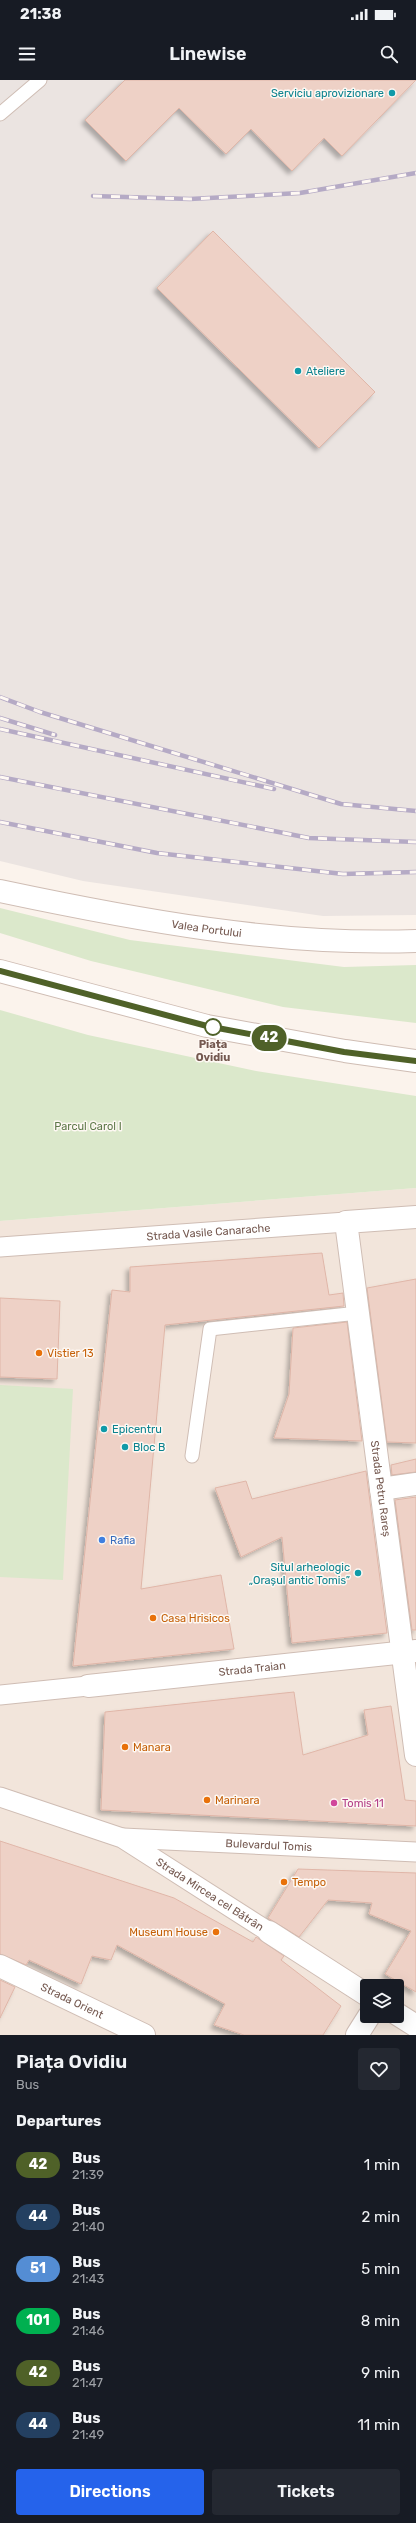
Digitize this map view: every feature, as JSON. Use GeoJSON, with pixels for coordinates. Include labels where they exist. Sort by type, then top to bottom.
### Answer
{"type":"FeatureCollection","features":[{"type":"Feature","properties":{"kind":"street","name":"Valea Portului"},"geometry":{"type":"LineString","coordinates":[[0,891],[100,912],[208,930],[318,940],[416,941]]}},
{"type":"Feature","properties":{"kind":"street"},"geometry":{"type":"LineString","coordinates":[[0,971],[207,1026],[344,1052],[416,1060]]}},
{"type":"Feature","properties":{"kind":"street","name":"Strada Vasile Canarache"},"geometry":{"type":"LineString","coordinates":[[0,1247],[416,1217]]}},
{"type":"Feature","properties":{"kind":"street","name":"Strada Petru Rareș"},"geometry":{"type":"LineString","coordinates":[[346,1222],[381,1489],[409,1652],[416,1755]]}},
{"type":"Feature","properties":{"kind":"street"},"geometry":{"type":"LineString","coordinates":[[381,1489],[416,1484]]}},
{"type":"Feature","properties":{"kind":"street","name":"Strada Traian"},"geometry":{"type":"LineString","coordinates":[[88,1686],[409,1652]]}},
{"type":"Feature","properties":{"kind":"street"},"geometry":{"type":"LineString","coordinates":[[0,1695],[88,1686]]}},
{"type":"Feature","properties":{"kind":"street","name":"Strada Mircea cel Bătrân"},"geometry":{"type":"LineString","coordinates":[[0,1797],[122,1838],[360,1990]]}},
{"type":"Feature","properties":{"kind":"street","name":"Bulevardul Tomis"},"geometry":{"type":"LineString","coordinates":[[122,1838],[416,1852]]}},
{"type":"Feature","properties":{"kind":"street","name":"Strada Orient"},"geometry":{"type":"LineString","coordinates":[[0,1966],[144,2035]]}},
{"type":"Feature","properties":{"kind":"street"},"geometry":{"type":"LineString","coordinates":[[404,2018],[416,2026]]}},
{"type":"Feature","properties":{"kind":"street"},"geometry":{"type":"LineString","coordinates":[[357,2035],[365,2023]]}},
{"type":"Feature","properties":{"kind":"lane"},"geometry":{"type":"LineString","coordinates":[[0,114],[40,80]]}},
{"type":"Feature","properties":{"kind":"lane"},"geometry":{"type":"LineString","coordinates":[[192,1456],[210,1330],[358,1313]]}},
{"type":"Feature","properties":{"kind":"shaded area"},"geometry":{"type":"Polygon","coordinates":[[[0,80],[416,80],[416,915],[323,916],[83,881],[0,861],[0,80]]]}},
{"type":"Feature","properties":{"kind":"shaded area"},"geometry":{"type":"Polygon","coordinates":[[[416,1188],[416,2035],[0,2035],[0,1221],[416,1188]]]}},
{"type":"Feature","properties":{"kind":"green space"},"geometry":{"type":"Polygon","coordinates":[[[0,908],[130,940],[344,967],[416,965],[416,1023],[283,1007],[91,961],[0,933],[0,908]]]}},
{"type":"Feature","properties":{"kind":"green space","name":"Parcul Carol I"},"geometry":{"type":"Polygon","coordinates":[[[0,1010],[88,1035],[256,1071],[416,1096],[416,1188],[0,1221],[0,1010]]]}},
{"type":"Feature","properties":{"kind":"green space"},"geometry":{"type":"Polygon","coordinates":[[[0,1385],[73,1389],[63,1580],[0,1577],[0,1385]]]}},
{"type":"Feature","properties":{"kind":"building"},"geometry":{"type":"Polygon","coordinates":[[[125,80],[416,80],[342,156],[324,138],[292,171],[251,129],[226,154],[179,108],[126,161],[85,120],[125,80]]]}},
{"type":"Feature","properties":{"kind":"building","name":"Ateliere"},"geometry":{"type":"Polygon","coordinates":[[[213,231],[375,392],[319,448],[157,288],[213,231]]]}},
{"type":"Feature","properties":{"kind":"building"},"geometry":{"type":"Polygon","coordinates":[[[322,1253],[329,1295],[343,1293],[344,1306],[165,1325],[141,1589],[221,1575],[234,1649],[73,1666],[112,1290],[130,1292],[130,1267],[322,1253]]]}},
{"type":"Feature","properties":{"kind":"building"},"geometry":{"type":"Polygon","coordinates":[[[416,1279],[416,1443],[387,1442],[367,1288],[416,1279]]]}},
{"type":"Feature","properties":{"kind":"building"},"geometry":{"type":"Polygon","coordinates":[[[0,1298],[60,1301],[57,1379],[0,1377],[0,1298]]]}},
{"type":"Feature","properties":{"kind":"building"},"geometry":{"type":"Polygon","coordinates":[[[347,1322],[362,1441],[274,1438],[289,1394],[293,1328],[347,1322]]]}},
{"type":"Feature","properties":{"kind":"building"},"geometry":{"type":"Polygon","coordinates":[[[416,1459],[416,1472],[392,1475],[391,1465],[416,1459]]]}},
{"type":"Feature","properties":{"kind":"building"},"geometry":{"type":"Polygon","coordinates":[[[366,1471],[387,1633],[292,1643],[282,1537],[241,1557],[215,1488],[246,1481],[252,1499],[366,1471]]]}},
{"type":"Feature","properties":{"kind":"building"},"geometry":{"type":"Polygon","coordinates":[[[416,1497],[416,1630],[412,1630],[395,1500],[416,1497]]]}},
{"type":"Feature","properties":{"kind":"building"},"geometry":{"type":"Polygon","coordinates":[[[294,1692],[303,1755],[368,1735],[364,1710],[391,1706],[405,1800],[416,1801],[416,1826],[101,1810],[105,1712],[294,1692]]]}},
{"type":"Feature","properties":{"kind":"building"},"geometry":{"type":"Polygon","coordinates":[[[0,1841],[174,1898],[253,1942],[256,1937],[284,1956],[281,1960],[341,2006],[323,2035],[244,2035],[214,2025],[225,2004],[117,1945],[111,1960],[92,1956],[81,1984],[29,1960],[26,1965],[0,1954],[0,1841]]]}},
{"type":"Feature","properties":{"kind":"building"},"geometry":{"type":"Polygon","coordinates":[[[298,1869],[416,1873],[416,1992],[404,1985],[404,1979],[394,1979],[385,1974],[411,1931],[369,1914],[372,1903],[328,1900],[299,1937],[268,1918],[298,1869]]]}},
{"type":"Feature","properties":{"kind":"building"},"geometry":{"type":"Polygon","coordinates":[[[0,1980],[15,1987],[0,2018],[0,1980]]]}},
{"type":"Feature","properties":{"kind":"railway"},"geometry":{"type":"LineString","coordinates":[[93,196],[190,199],[300,193],[416,173]]}},
{"type":"Feature","properties":{"kind":"railway"},"geometry":{"type":"LineString","coordinates":[[0,697],[40,712],[341,804],[416,811]]}},
{"type":"Feature","properties":{"kind":"railway"},"geometry":{"type":"LineString","coordinates":[[0,718],[55,735]]}},
{"type":"Feature","properties":{"kind":"railway"},"geometry":{"type":"LineString","coordinates":[[0,729],[274,789]]}},
{"type":"Feature","properties":{"kind":"railway"},"geometry":{"type":"LineString","coordinates":[[0,777],[309,838],[416,842]]}},
{"type":"Feature","properties":{"kind":"railway"},"geometry":{"type":"LineString","coordinates":[[0,822],[157,853],[343,874],[416,872]]}},
{"type":"Feature","properties":{"kind":"bus line","name":"42"},"geometry":{"type":"LineString","coordinates":[[0,971],[78,993],[207,1026],[344,1052],[416,1061]]}},
{"type":"Feature","properties":{"kind":"place","name":"Serviciu aprovizionare"},"geometry":{"type":"Point","coordinates":[392,93]}},
{"type":"Feature","properties":{"kind":"place","name":"Ateliere"},"geometry":{"type":"Point","coordinates":[298,371]}},
{"type":"Feature","properties":{"kind":"place","name":"Piața Ovidiu"},"geometry":{"type":"Point","coordinates":[213,1027]}},
{"type":"Feature","properties":{"kind":"place","name":"Vistier 13"},"geometry":{"type":"Point","coordinates":[39,1353]}},
{"type":"Feature","properties":{"kind":"place","name":"Epicentru"},"geometry":{"type":"Point","coordinates":[104,1429]}},
{"type":"Feature","properties":{"kind":"place","name":"Bloc B"},"geometry":{"type":"Point","coordinates":[125,1447]}},
{"type":"Feature","properties":{"kind":"place","name":"Rafia"},"geometry":{"type":"Point","coordinates":[102,1540]}},
{"type":"Feature","properties":{"kind":"place","name":"Situl arheologic „Orașul antic Tomis”"},"geometry":{"type":"Point","coordinates":[358,1573]}},
{"type":"Feature","properties":{"kind":"place","name":"Casa Hrisicos"},"geometry":{"type":"Point","coordinates":[153,1618]}},
{"type":"Feature","properties":{"kind":"place","name":"Manara"},"geometry":{"type":"Point","coordinates":[125,1747]}},
{"type":"Feature","properties":{"kind":"place","name":"Marinara"},"geometry":{"type":"Point","coordinates":[207,1800]}},
{"type":"Feature","properties":{"kind":"place","name":"Tomis 11"},"geometry":{"type":"Point","coordinates":[334,1803]}},
{"type":"Feature","properties":{"kind":"place","name":"Tempo"},"geometry":{"type":"Point","coordinates":[284,1882]}},
{"type":"Feature","properties":{"kind":"place","name":"Museum House"},"geometry":{"type":"Point","coordinates":[216,1932]}}]}
